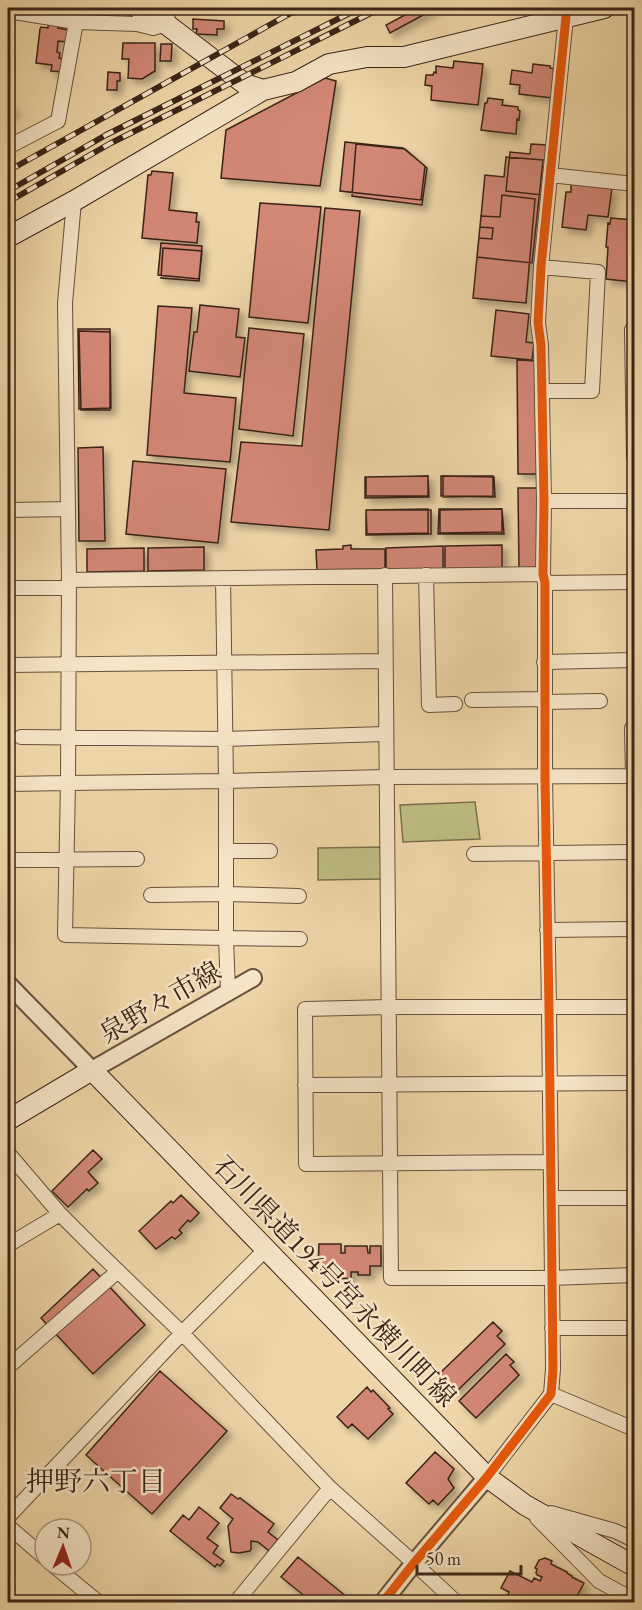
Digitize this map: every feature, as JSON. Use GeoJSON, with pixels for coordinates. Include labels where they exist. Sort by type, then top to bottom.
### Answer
{"type":"FeatureCollection","features":[{"type":"Feature","properties":{"kind":"main road"},"geometry":{"type":"LineString","coordinates":[[138,8],[167,16],[245,84],[263,90]]}},
{"type":"Feature","properties":{"kind":"main road"},"geometry":{"type":"LineString","coordinates":[[8,237],[263,90],[296,82],[329,64],[367,57],[404,57],[604,8]]}},
{"type":"Feature","properties":{"kind":"main road"},"geometry":{"type":"LineString","coordinates":[[8,1120],[92,1070]]}},
{"type":"Feature","properties":{"kind":"main road","name":"石川県道194号宮永横川町線"},"geometry":{"type":"LineString","coordinates":[[92,1070],[487,1477],[525,1506],[634,1566]]}},
{"type":"Feature","properties":{"kind":"street"},"geometry":{"type":"LineString","coordinates":[[8,11],[76,22],[136,24],[153,28],[167,16]]}},
{"type":"Feature","properties":{"kind":"street"},"geometry":{"type":"LineString","coordinates":[[383,1602],[487,1477],[551,1394],[553,1369],[544,701],[544,501],[541,345],[538,323],[541,267],[566,17]]}},
{"type":"Feature","properties":{"kind":"street"},"geometry":{"type":"LineString","coordinates":[[8,147],[58,120],[76,22]]}},
{"type":"Feature","properties":{"kind":"street"},"geometry":{"type":"LineString","coordinates":[[550,175],[634,184]]}},
{"type":"Feature","properties":{"kind":"street"},"geometry":{"type":"LineString","coordinates":[[74,201],[65,303],[69,584],[65,935],[300,939]]}},
{"type":"Feature","properties":{"kind":"street"},"geometry":{"type":"LineString","coordinates":[[541,267],[597,272],[592,391],[542,391]]}},
{"type":"Feature","properties":{"kind":"street"},"geometry":{"type":"LineString","coordinates":[[634,329],[632,330],[634,457]]}},
{"type":"Feature","properties":{"kind":"street"},"geometry":{"type":"LineString","coordinates":[[544,501],[634,501]]}},
{"type":"Feature","properties":{"kind":"street"},"geometry":{"type":"LineString","coordinates":[[8,510],[68,509]]}},
{"type":"Feature","properties":{"kind":"street"},"geometry":{"type":"LineString","coordinates":[[8,588],[223,578],[385,575],[634,582]]}},
{"type":"Feature","properties":{"kind":"street"},"geometry":{"type":"LineString","coordinates":[[385,575],[391,1278],[551,1278],[634,1275]]}},
{"type":"Feature","properties":{"kind":"street"},"geometry":{"type":"LineString","coordinates":[[426,575],[429,705],[455,704]]}},
{"type":"Feature","properties":{"kind":"street"},"geometry":{"type":"LineString","coordinates":[[223,578],[228,992]]}},
{"type":"Feature","properties":{"kind":"street"},"geometry":{"type":"LineString","coordinates":[[544,662],[634,660]]}},
{"type":"Feature","properties":{"kind":"street"},"geometry":{"type":"LineString","coordinates":[[8,665],[385,661]]}},
{"type":"Feature","properties":{"kind":"street"},"geometry":{"type":"LineString","coordinates":[[472,700],[600,701]]}},
{"type":"Feature","properties":{"kind":"street"},"geometry":{"type":"LineString","coordinates":[[8,783],[634,776],[632,728]]}},
{"type":"Feature","properties":{"kind":"street"},"geometry":{"type":"LineString","coordinates":[[21,737],[225,739],[385,734]]}},
{"type":"Feature","properties":{"kind":"street"},"geometry":{"type":"LineString","coordinates":[[226,851],[270,851]]}},
{"type":"Feature","properties":{"kind":"street"},"geometry":{"type":"LineString","coordinates":[[474,854],[634,852]]}},
{"type":"Feature","properties":{"kind":"street"},"geometry":{"type":"LineString","coordinates":[[8,860],[137,859]]}},
{"type":"Feature","properties":{"kind":"street"},"geometry":{"type":"LineString","coordinates":[[151,895],[226,894],[299,897]]}},
{"type":"Feature","properties":{"kind":"street"},"geometry":{"type":"LineString","coordinates":[[547,930],[634,929]]}},
{"type":"Feature","properties":{"kind":"street","name":"泉野々市線"},"geometry":{"type":"LineString","coordinates":[[92,1070],[253,978]]}},
{"type":"Feature","properties":{"kind":"street"},"geometry":{"type":"LineString","coordinates":[[8,984],[92,1070]]}},
{"type":"Feature","properties":{"kind":"street"},"geometry":{"type":"LineString","coordinates":[[551,1162],[306,1164],[305,1009],[634,1007]]}},
{"type":"Feature","properties":{"kind":"street"},"geometry":{"type":"LineString","coordinates":[[306,1085],[634,1083]]}},
{"type":"Feature","properties":{"kind":"street"},"geometry":{"type":"LineString","coordinates":[[8,1154],[60,1214],[182,1333],[330,1488],[456,1602]]}},
{"type":"Feature","properties":{"kind":"street"},"geometry":{"type":"LineString","coordinates":[[551,1198],[634,1198]]}},
{"type":"Feature","properties":{"kind":"street"},"geometry":{"type":"LineString","coordinates":[[8,1245],[60,1214]]}},
{"type":"Feature","properties":{"kind":"street"},"geometry":{"type":"LineString","coordinates":[[8,1517],[182,1333],[266,1249]]}},
{"type":"Feature","properties":{"kind":"street"},"geometry":{"type":"LineString","coordinates":[[8,1367],[118,1271]]}},
{"type":"Feature","properties":{"kind":"street"},"geometry":{"type":"LineString","coordinates":[[552,1328],[634,1328]]}},
{"type":"Feature","properties":{"kind":"street"},"geometry":{"type":"LineString","coordinates":[[551,1394],[634,1429]]}},
{"type":"Feature","properties":{"kind":"street"},"geometry":{"type":"LineString","coordinates":[[236,1602],[330,1488]]}},
{"type":"Feature","properties":{"kind":"street"},"geometry":{"type":"LineString","coordinates":[[525,1506],[615,1531],[634,1540]]}},
{"type":"Feature","properties":{"kind":"street"},"geometry":{"type":"LineString","coordinates":[[525,1506],[600,1581],[634,1600]]}},
{"type":"Feature","properties":{"kind":"street"},"geometry":{"type":"LineString","coordinates":[[8,1526],[33,1548]]}},
{"type":"Feature","properties":{"kind":"street"},"geometry":{"type":"LineString","coordinates":[[68,1577],[98,1602]]}},
{"type":"Feature","properties":{"kind":"shaded area"},"geometry":{"type":"Polygon","coordinates":[[[475,802],[480,839],[403,842],[400,805],[475,802]]]}},
{"type":"Feature","properties":{"kind":"shaded area"},"geometry":{"type":"Polygon","coordinates":[[[383,847],[383,879],[318,880],[318,848],[383,847]]]}},
{"type":"Feature","properties":{"kind":"building"},"geometry":{"type":"Polygon","coordinates":[[[418,8],[436,8],[390,33],[386,25],[418,8]]]}},
{"type":"Feature","properties":{"kind":"building"},"geometry":{"type":"Polygon","coordinates":[[[193,19],[224,21],[224,29],[217,29],[217,35],[196,34],[197,29],[193,29],[193,19]]]}},
{"type":"Feature","properties":{"kind":"building"},"geometry":{"type":"Polygon","coordinates":[[[48,22],[58,24],[58,28],[70,30],[67,42],[58,41],[59,58],[66,59],[64,72],[51,71],[52,65],[36,63],[40,29],[41,27],[48,28],[48,22]]]}},
{"type":"Feature","properties":{"kind":"building"},"geometry":{"type":"Polygon","coordinates":[[[123,43],[155,43],[155,71],[142,79],[128,78],[129,59],[122,59],[123,43]]]}},
{"type":"Feature","properties":{"kind":"building"},"geometry":{"type":"Polygon","coordinates":[[[161,44],[172,44],[171,61],[160,61],[161,44]]]}},
{"type":"Feature","properties":{"kind":"building"},"geometry":{"type":"Polygon","coordinates":[[[454,61],[483,64],[478,105],[431,100],[432,86],[425,85],[426,75],[436,73],[436,66],[453,68],[454,61]]]}},
{"type":"Feature","properties":{"kind":"building"},"geometry":{"type":"Polygon","coordinates":[[[454,61],[483,64],[478,105],[431,100],[432,86],[425,85],[426,75],[436,73],[436,66],[453,68],[454,61]]]}},
{"type":"Feature","properties":{"kind":"building"},"geometry":{"type":"Polygon","coordinates":[[[533,64],[550,66],[555,69],[552,98],[519,94],[520,85],[510,84],[512,70],[532,73],[533,64]]]}},
{"type":"Feature","properties":{"kind":"building"},"geometry":{"type":"Polygon","coordinates":[[[108,72],[120,73],[117,90],[107,90],[108,72]]]}},
{"type":"Feature","properties":{"kind":"building"},"geometry":{"type":"Polygon","coordinates":[[[325,78],[336,81],[320,186],[221,178],[226,130],[325,78]]]}},
{"type":"Feature","properties":{"kind":"building"},"geometry":{"type":"Polygon","coordinates":[[[488,98],[503,100],[502,105],[518,107],[520,111],[516,134],[481,130],[485,103],[488,98]]]}},
{"type":"Feature","properties":{"kind":"building"},"geometry":{"type":"Polygon","coordinates":[[[10,103],[14,113],[8,115],[8,104],[10,103]]]}},
{"type":"Feature","properties":{"kind":"building"},"geometry":{"type":"Polygon","coordinates":[[[10,129],[15,139],[9,142],[8,130],[10,129]]]}},
{"type":"Feature","properties":{"kind":"building"},"geometry":{"type":"Polygon","coordinates":[[[345,142],[403,148],[425,166],[421,200],[340,191],[345,142]]]}},
{"type":"Feature","properties":{"kind":"building"},"geometry":{"type":"Polygon","coordinates":[[[356,144],[405,149],[427,168],[422,205],[352,196],[356,144]]]}},
{"type":"Feature","properties":{"kind":"building"},"geometry":{"type":"Polygon","coordinates":[[[531,144],[547,145],[542,195],[506,191],[510,152],[530,154],[531,144]]]}},
{"type":"Feature","properties":{"kind":"building"},"geometry":{"type":"Polygon","coordinates":[[[506,157],[543,160],[532,263],[477,257],[479,238],[492,239],[493,228],[480,227],[485,175],[504,177],[506,157]]]}},
{"type":"Feature","properties":{"kind":"building"},"geometry":{"type":"Polygon","coordinates":[[[152,171],[173,173],[169,210],[197,213],[196,222],[199,222],[197,243],[142,238],[148,175],[151,175],[152,171]]]}},
{"type":"Feature","properties":{"kind":"building"},"geometry":{"type":"Polygon","coordinates":[[[571,184],[612,188],[608,217],[588,215],[586,230],[562,227],[566,192],[571,192],[571,184]]]}},
{"type":"Feature","properties":{"kind":"building"},"geometry":{"type":"Polygon","coordinates":[[[502,195],[535,199],[526,303],[473,298],[481,216],[500,217],[502,195]]]}},
{"type":"Feature","properties":{"kind":"building"},"geometry":{"type":"Polygon","coordinates":[[[260,203],[321,207],[308,323],[249,317],[260,203]]]}},
{"type":"Feature","properties":{"kind":"building"},"geometry":{"type":"Polygon","coordinates":[[[325,208],[360,211],[329,530],[231,522],[241,442],[302,446],[325,208]]]}},
{"type":"Feature","properties":{"kind":"building"},"geometry":{"type":"Polygon","coordinates":[[[611,218],[634,220],[634,282],[606,279],[608,247],[606,247],[608,223],[610,224],[611,218]]]}},
{"type":"Feature","properties":{"kind":"building"},"geometry":{"type":"Polygon","coordinates":[[[161,243],[202,246],[199,279],[158,275],[161,243]]]}},
{"type":"Feature","properties":{"kind":"building"},"geometry":{"type":"Polygon","coordinates":[[[163,248],[202,251],[199,281],[161,278],[163,248]]]}},
{"type":"Feature","properties":{"kind":"building"},"geometry":{"type":"Polygon","coordinates":[[[200,305],[239,309],[236,337],[245,338],[240,377],[189,371],[200,305]]]}},
{"type":"Feature","properties":{"kind":"building"},"geometry":{"type":"Polygon","coordinates":[[[158,306],[192,308],[184,393],[236,398],[230,462],[147,455],[158,306]]]}},
{"type":"Feature","properties":{"kind":"building"},"geometry":{"type":"Polygon","coordinates":[[[496,310],[529,314],[526,342],[534,343],[532,360],[491,356],[496,310]]]}},
{"type":"Feature","properties":{"kind":"building"},"geometry":{"type":"Polygon","coordinates":[[[249,328],[304,334],[293,436],[239,429],[249,328]]]}},
{"type":"Feature","properties":{"kind":"building"},"geometry":{"type":"Polygon","coordinates":[[[78,329],[110,329],[111,408],[79,409],[78,329]]]}},
{"type":"Feature","properties":{"kind":"building"},"geometry":{"type":"Polygon","coordinates":[[[79,331],[110,332],[110,410],[81,410],[79,331]]]}},
{"type":"Feature","properties":{"kind":"building"},"geometry":{"type":"Polygon","coordinates":[[[517,360],[537,361],[537,474],[518,474],[517,360]]]}},
{"type":"Feature","properties":{"kind":"building"},"geometry":{"type":"Polygon","coordinates":[[[103,447],[105,541],[79,541],[78,448],[103,447]]]}},
{"type":"Feature","properties":{"kind":"building"},"geometry":{"type":"Polygon","coordinates":[[[133,461],[226,469],[218,543],[126,534],[133,461]]]}},
{"type":"Feature","properties":{"kind":"building"},"geometry":{"type":"Polygon","coordinates":[[[428,476],[429,497],[365,498],[365,477],[428,476]]]}},
{"type":"Feature","properties":{"kind":"building"},"geometry":{"type":"Polygon","coordinates":[[[428,476],[428,496],[366,496],[366,477],[428,476]]]}},
{"type":"Feature","properties":{"kind":"building"},"geometry":{"type":"Polygon","coordinates":[[[441,476],[494,477],[495,497],[441,496],[441,476]]]}},
{"type":"Feature","properties":{"kind":"building"},"geometry":{"type":"Polygon","coordinates":[[[443,476],[493,476],[493,496],[443,497],[443,476]]]}},
{"type":"Feature","properties":{"kind":"building"},"geometry":{"type":"Polygon","coordinates":[[[518,488],[537,488],[538,565],[534,569],[519,569],[518,488]]]}},
{"type":"Feature","properties":{"kind":"building"},"geometry":{"type":"Polygon","coordinates":[[[428,509],[428,533],[367,534],[366,510],[428,509]]]}},
{"type":"Feature","properties":{"kind":"building"},"geometry":{"type":"Polygon","coordinates":[[[439,509],[502,509],[504,534],[438,534],[439,509]]]}},
{"type":"Feature","properties":{"kind":"building"},"geometry":{"type":"Polygon","coordinates":[[[502,509],[502,532],[440,533],[440,510],[502,509]]]}},
{"type":"Feature","properties":{"kind":"building"},"geometry":{"type":"Polygon","coordinates":[[[366,510],[431,510],[431,534],[366,535],[366,510]]]}},
{"type":"Feature","properties":{"kind":"building"},"geometry":{"type":"Polygon","coordinates":[[[351,545],[351,549],[385,549],[385,569],[317,570],[316,550],[343,549],[343,546],[351,545]]]}},
{"type":"Feature","properties":{"kind":"building"},"geometry":{"type":"Polygon","coordinates":[[[502,545],[502,569],[445,569],[445,546],[502,545]]]}},
{"type":"Feature","properties":{"kind":"building"},"geometry":{"type":"Polygon","coordinates":[[[443,546],[443,570],[386,570],[386,548],[443,546]]]}},
{"type":"Feature","properties":{"kind":"building"},"geometry":{"type":"Polygon","coordinates":[[[204,547],[204,570],[148,571],[148,548],[204,547]]]}},
{"type":"Feature","properties":{"kind":"building"},"geometry":{"type":"Polygon","coordinates":[[[144,548],[144,571],[87,572],[87,549],[144,548]]]}},
{"type":"Feature","properties":{"kind":"building"},"geometry":{"type":"Polygon","coordinates":[[[93,1150],[102,1159],[88,1172],[98,1183],[89,1191],[87,1189],[68,1207],[52,1191],[93,1150]]]}},
{"type":"Feature","properties":{"kind":"building"},"geometry":{"type":"Polygon","coordinates":[[[181,1195],[199,1213],[190,1222],[188,1220],[179,1230],[182,1233],[175,1239],[172,1237],[156,1249],[139,1231],[171,1201],[173,1203],[181,1195]]]}},
{"type":"Feature","properties":{"kind":"building"},"geometry":{"type":"Polygon","coordinates":[[[319,1244],[341,1244],[341,1253],[345,1253],[345,1246],[367,1246],[368,1253],[370,1253],[370,1246],[381,1246],[381,1266],[370,1266],[370,1275],[358,1275],[358,1272],[351,1272],[351,1279],[337,1278],[337,1271],[321,1271],[318,1267],[319,1244]]]}},
{"type":"Feature","properties":{"kind":"building"},"geometry":{"type":"Polygon","coordinates":[[[93,1269],[145,1325],[93,1374],[41,1318],[93,1269]]]}},
{"type":"Feature","properties":{"kind":"building"},"geometry":{"type":"Polygon","coordinates":[[[493,1322],[502,1331],[497,1336],[505,1344],[456,1392],[439,1374],[493,1322]]]}},
{"type":"Feature","properties":{"kind":"building"},"geometry":{"type":"Polygon","coordinates":[[[506,1354],[514,1362],[510,1365],[519,1375],[476,1418],[459,1401],[506,1354]]]}},
{"type":"Feature","properties":{"kind":"building"},"geometry":{"type":"Polygon","coordinates":[[[160,1371],[227,1431],[152,1514],[86,1455],[160,1371]]]}},
{"type":"Feature","properties":{"kind":"building"},"geometry":{"type":"Polygon","coordinates":[[[367,1387],[371,1392],[373,1390],[393,1414],[368,1439],[352,1424],[348,1428],[337,1417],[367,1387]]]}},
{"type":"Feature","properties":{"kind":"building"},"geometry":{"type":"Polygon","coordinates":[[[435,1452],[454,1469],[448,1479],[454,1488],[438,1505],[433,1500],[429,1504],[406,1483],[435,1452]]]}},
{"type":"Feature","properties":{"kind":"building"},"geometry":{"type":"Polygon","coordinates":[[[231,1494],[240,1498],[274,1524],[268,1532],[277,1541],[270,1550],[258,1542],[251,1541],[250,1551],[231,1552],[228,1526],[233,1519],[220,1508],[231,1494]]]}},
{"type":"Feature","properties":{"kind":"building"},"geometry":{"type":"Polygon","coordinates":[[[231,1494],[240,1498],[274,1524],[268,1532],[277,1541],[270,1550],[258,1542],[251,1541],[250,1551],[231,1552],[228,1526],[233,1519],[220,1508],[231,1494]]]}},
{"type":"Feature","properties":{"kind":"building"},"geometry":{"type":"Polygon","coordinates":[[[199,1507],[219,1523],[207,1538],[218,1546],[213,1553],[224,1561],[220,1566],[217,1564],[215,1567],[170,1531],[183,1515],[189,1520],[199,1507]]]}},
{"type":"Feature","properties":{"kind":"building"},"geometry":{"type":"Polygon","coordinates":[[[298,1557],[353,1602],[312,1602],[281,1577],[298,1557]]]}},
{"type":"Feature","properties":{"kind":"building"},"geometry":{"type":"Polygon","coordinates":[[[298,1557],[353,1602],[312,1602],[281,1577],[298,1557]]]}},
{"type":"Feature","properties":{"kind":"building"},"geometry":{"type":"Polygon","coordinates":[[[545,1558],[552,1561],[551,1564],[584,1583],[574,1602],[524,1602],[508,1595],[509,1592],[501,1588],[510,1571],[532,1582],[534,1578],[540,1581],[542,1577],[537,1575],[535,1568],[539,1560],[545,1558]]]}},
{"type":"Feature","properties":{"kind":"railway"},"geometry":{"type":"LineString","coordinates":[[8,171],[300,8]]}},
{"type":"Feature","properties":{"kind":"railway"},"geometry":{"type":"LineString","coordinates":[[8,191],[106,135],[360,8]]}},
{"type":"Feature","properties":{"kind":"railway"},"geometry":{"type":"LineString","coordinates":[[8,202],[111,143],[381,8]]}},
{"type":"Feature","properties":{"kind":"cycle path"},"geometry":{"type":"LineString","coordinates":[[383,1602],[487,1477],[551,1394],[553,1369],[545,777],[545,583],[543,574],[541,345],[538,323],[541,267],[566,17]]}},
{"type":"Feature","properties":{"kind":"district","name":"押野六丁目"},"geometry":{"type":"Point","coordinates":[96,1481]}}]}
